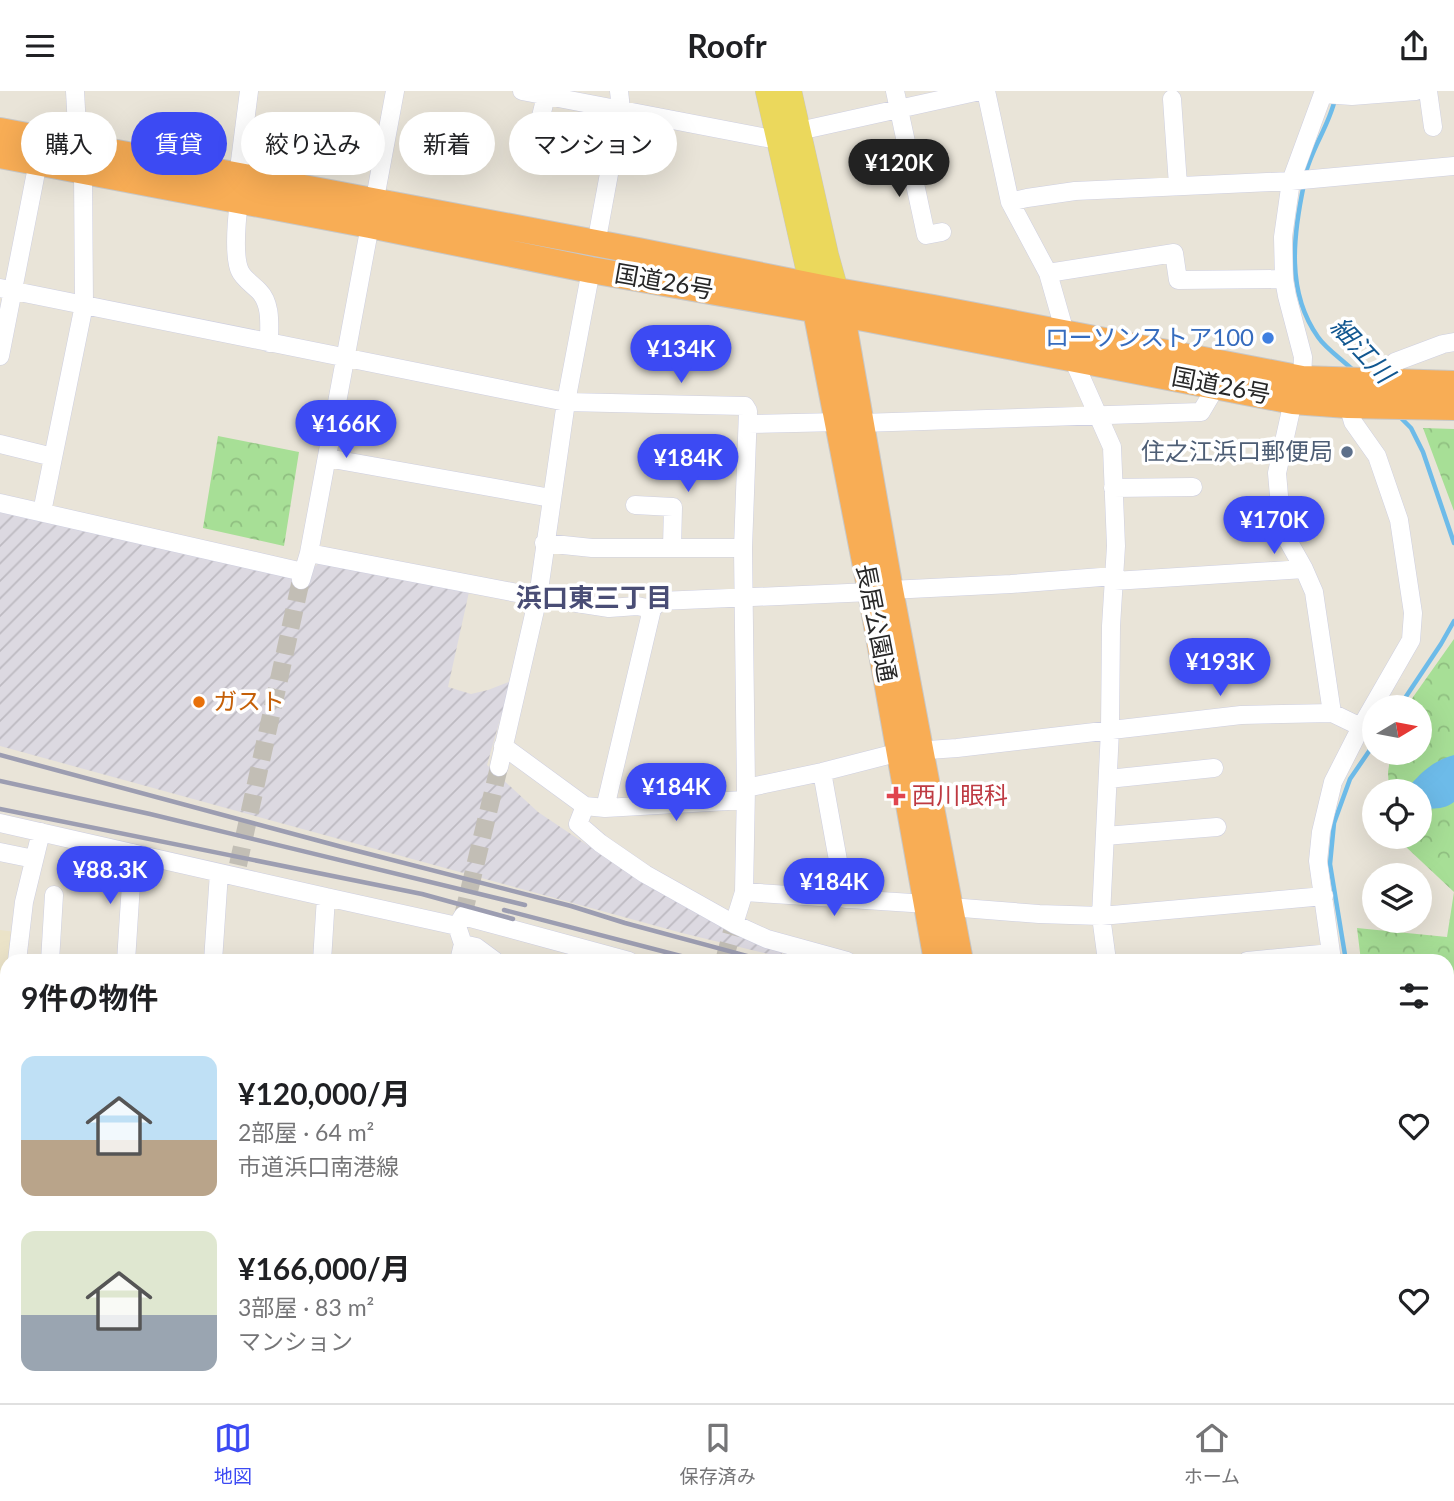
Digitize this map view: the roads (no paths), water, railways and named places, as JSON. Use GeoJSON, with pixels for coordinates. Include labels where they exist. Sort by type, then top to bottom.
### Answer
{"type":"FeatureCollection","features":[{"type":"Feature","properties":{"kind":"highway","name":"国道26号"},"geometry":{"type":"LineString","coordinates":[[0,131],[21,138]]}},
{"type":"Feature","properties":{"kind":"highway","name":"国道26号"},"geometry":{"type":"LineString","coordinates":[[0,155],[21,159]]}},
{"type":"Feature","properties":{"kind":"highway","name":"国道26号"},"geometry":{"type":"LineString","coordinates":[[117,165],[1068,345],[1229,366],[1298,390]]}},
{"type":"Feature","properties":{"kind":"highway","name":"長居公園通"},"geometry":{"type":"LineString","coordinates":[[826,300],[938,906],[937,954]]}},
{"type":"Feature","properties":{"kind":"highway","name":"国道26号"},"geometry":{"type":"LineString","coordinates":[[1068,345],[1217,385],[1373,393],[1454,407]]}},
{"type":"Feature","properties":{"kind":"highway","name":"国道26号"},"geometry":{"type":"LineString","coordinates":[[1373,393],[1454,384]]}},
{"type":"Feature","properties":{"kind":"highway","name":"長居公園通"},"geometry":{"type":"LineString","coordinates":[[938,906],[957,954]]}},
{"type":"Feature","properties":{"kind":"main road"},"geometry":{"type":"LineString","coordinates":[[767,91],[778,140],[826,300]]}},
{"type":"Feature","properties":{"kind":"main road"},"geometry":{"type":"LineString","coordinates":[[790,91],[827,255],[826,300]]}},
{"type":"Feature","properties":{"kind":"street"},"geometry":{"type":"LineString","coordinates":[[75,91],[77,112]]}},
{"type":"Feature","properties":{"kind":"street"},"geometry":{"type":"LineString","coordinates":[[249,91],[239,188],[237,251],[240,272],[263,295],[268,308],[269,343]]}},
{"type":"Feature","properties":{"kind":"street"},"geometry":{"type":"LineString","coordinates":[[0,503],[302,576],[309,553],[395,91]]}},
{"type":"Feature","properties":{"kind":"street"},"geometry":{"type":"LineString","coordinates":[[522,91],[778,140]]}},
{"type":"Feature","properties":{"kind":"street"},"geometry":{"type":"LineString","coordinates":[[499,767],[538,597],[566,402],[621,109],[619,91]]}},
{"type":"Feature","properties":{"kind":"street"},"geometry":{"type":"LineString","coordinates":[[895,91],[926,235],[942,232]]}},
{"type":"Feature","properties":{"kind":"street"},"geometry":{"type":"LineString","coordinates":[[799,131],[983,91],[1010,202],[1048,273],[1068,345],[1112,447],[1116,546],[1101,916],[1106,954]]}},
{"type":"Feature","properties":{"kind":"street"},"geometry":{"type":"LineString","coordinates":[[1332,713],[1314,592],[1282,530],[1277,473],[1298,390],[1303,357],[1284,279],[1283,237],[1325,93],[1352,96],[1416,91]]}},
{"type":"Feature","properties":{"kind":"street"},"geometry":{"type":"LineString","coordinates":[[1428,91],[1433,127]]}},
{"type":"Feature","properties":{"kind":"street"},"geometry":{"type":"LineString","coordinates":[[542,112],[546,96]]}},
{"type":"Feature","properties":{"kind":"street"},"geometry":{"type":"LineString","coordinates":[[1172,99],[1178,185]]}},
{"type":"Feature","properties":{"kind":"street"},"geometry":{"type":"LineString","coordinates":[[1010,202],[1075,191],[1299,181],[1454,166]]}},
{"type":"Feature","properties":{"kind":"street"},"geometry":{"type":"LineString","coordinates":[[0,356],[6,290],[35,175]]}},
{"type":"Feature","properties":{"kind":"street"},"geometry":{"type":"LineString","coordinates":[[42,512],[84,305],[80,175]]}},
{"type":"Feature","properties":{"kind":"street"},"geometry":{"type":"LineString","coordinates":[[1048,273],[1174,253],[1178,280],[1284,279]]}},
{"type":"Feature","properties":{"kind":"street"},"geometry":{"type":"LineString","coordinates":[[6,290],[566,402],[745,406],[748,411],[748,424],[743,548],[744,892],[734,924]]}},
{"type":"Feature","properties":{"kind":"street"},"geometry":{"type":"LineString","coordinates":[[1331,954],[1318,861],[1321,832],[1333,782],[1411,640],[1413,613],[1399,520],[1377,456],[1353,422],[1395,362],[1454,342]]}},
{"type":"Feature","properties":{"kind":"street"},"geometry":{"type":"LineString","coordinates":[[748,424],[1201,412],[1217,385]]}},
{"type":"Feature","properties":{"kind":"street"},"geometry":{"type":"LineString","coordinates":[[0,444],[53,457]]}},
{"type":"Feature","properties":{"kind":"street"},"geometry":{"type":"LineString","coordinates":[[327,458],[551,498]]}},
{"type":"Feature","properties":{"kind":"street"},"geometry":{"type":"LineString","coordinates":[[1113,488],[1193,487]]}},
{"type":"Feature","properties":{"kind":"street"},"geometry":{"type":"LineString","coordinates":[[635,505],[673,507],[672,548]]}},
{"type":"Feature","properties":{"kind":"street"},"geometry":{"type":"LineString","coordinates":[[544,543],[592,548],[743,548]]}},
{"type":"Feature","properties":{"kind":"street"},"geometry":{"type":"LineString","coordinates":[[309,553],[538,597],[609,608],[638,606],[652,609]]}},
{"type":"Feature","properties":{"kind":"street"},"geometry":{"type":"LineString","coordinates":[[605,808],[652,609],[660,601],[1304,569]]}},
{"type":"Feature","properties":{"kind":"street"},"geometry":{"type":"LineString","coordinates":[[503,746],[586,806],[605,808],[745,794],[910,751],[1241,715],[1332,713],[1361,727]]}},
{"type":"Feature","properties":{"kind":"street"},"geometry":{"type":"LineString","coordinates":[[1108,779],[1214,768]]}},
{"type":"Feature","properties":{"kind":"street"},"geometry":{"type":"LineString","coordinates":[[822,772],[845,899]]}},
{"type":"Feature","properties":{"kind":"street"},"geometry":{"type":"LineString","coordinates":[[586,806],[578,824],[645,874],[734,924],[767,939],[822,954]]}},
{"type":"Feature","properties":{"kind":"street"},"geometry":{"type":"LineString","coordinates":[[0,823],[133,853],[230,871],[326,897],[460,944],[476,947],[486,954]]}},
{"type":"Feature","properties":{"kind":"street"},"geometry":{"type":"LineString","coordinates":[[1105,836],[1217,827]]}},
{"type":"Feature","properties":{"kind":"street"},"geometry":{"type":"LineString","coordinates":[[18,954],[24,902],[41,832]]}},
{"type":"Feature","properties":{"kind":"street"},"geometry":{"type":"LineString","coordinates":[[0,852],[34,859]]}},
{"type":"Feature","properties":{"kind":"street"},"geometry":{"type":"LineString","coordinates":[[126,954],[133,853]]}},
{"type":"Feature","properties":{"kind":"street"},"geometry":{"type":"LineString","coordinates":[[214,954],[230,871]]}},
{"type":"Feature","properties":{"kind":"street"},"geometry":{"type":"LineString","coordinates":[[744,892],[1039,915],[1101,916],[1324,895]]}},
{"type":"Feature","properties":{"kind":"street"},"geometry":{"type":"LineString","coordinates":[[50,954],[54,895]]}},
{"type":"Feature","properties":{"kind":"street"},"geometry":{"type":"LineString","coordinates":[[322,954],[326,897]]}},
{"type":"Feature","properties":{"kind":"street"},"geometry":{"type":"LineString","coordinates":[[460,944],[463,916],[603,954]]}},
{"type":"Feature","properties":{"kind":"water"},"geometry":{"type":"Polygon","coordinates":[[[1454,755],[1454,802],[1442,808],[1432,809],[1432,779],[1416,779],[1440,760],[1454,755]]]}},
{"type":"Feature","properties":{"kind":"waterway","name":"細江川"},"geometry":{"type":"LineString","coordinates":[[1305,176],[1335,99]]}},
{"type":"Feature","properties":{"kind":"waterway","name":"細江川"},"geometry":{"type":"LineString","coordinates":[[1304,184],[1295,243],[1297,283],[1301,301],[1308,320],[1321,341],[1354,371]]}},
{"type":"Feature","properties":{"kind":"waterway","name":"細江川"},"geometry":{"type":"LineString","coordinates":[[1400,417],[1411,428],[1423,452],[1454,543]]}},
{"type":"Feature","properties":{"kind":"waterway","name":"細江川"},"geometry":{"type":"LineString","coordinates":[[1407,695],[1454,621]]}},
{"type":"Feature","properties":{"kind":"waterway","name":"細江川"},"geometry":{"type":"LineString","coordinates":[[1345,954],[1330,864],[1334,823],[1350,779],[1362,762]]}},
{"type":"Feature","properties":{"kind":"tunnel"},"geometry":{"type":"LineString","coordinates":[[238,865],[301,580]]}},
{"type":"Feature","properties":{"kind":"tunnel"},"geometry":{"type":"LineString","coordinates":[[463,916],[499,767]]}},
{"type":"Feature","properties":{"kind":"tunnel"},"geometry":{"type":"LineString","coordinates":[[726,954],[734,924]]}},
{"type":"Feature","properties":{"kind":"railway"},"geometry":{"type":"LineString","coordinates":[[0,755],[571,906],[740,954]]}},
{"type":"Feature","properties":{"kind":"railway"},"geometry":{"type":"LineString","coordinates":[[0,781],[150,814],[525,905]]}},
{"type":"Feature","properties":{"kind":"railway"},"geometry":{"type":"LineString","coordinates":[[0,809],[422,894],[513,919]]}},
{"type":"Feature","properties":{"kind":"railway"},"geometry":{"type":"LineString","coordinates":[[504,910],[673,954]]}},
{"type":"Feature","properties":{"kind":"place","name":"ローソンストア100"},"geometry":{"type":"Point","coordinates":[1268,338]}},
{"type":"Feature","properties":{"kind":"place","name":"住之江浜口郵便局"},"geometry":{"type":"Point","coordinates":[1347,452]}},
{"type":"Feature","properties":{"kind":"place","name":"ガスト"},"geometry":{"type":"Point","coordinates":[199,702]}},
{"type":"Feature","properties":{"kind":"place","name":"西川眼科"},"geometry":{"type":"Point","coordinates":[896,796]}},
{"type":"Feature","properties":{"kind":"district","name":"浜口東三丁目"},"geometry":{"type":"Point","coordinates":[594,598]}}]}
